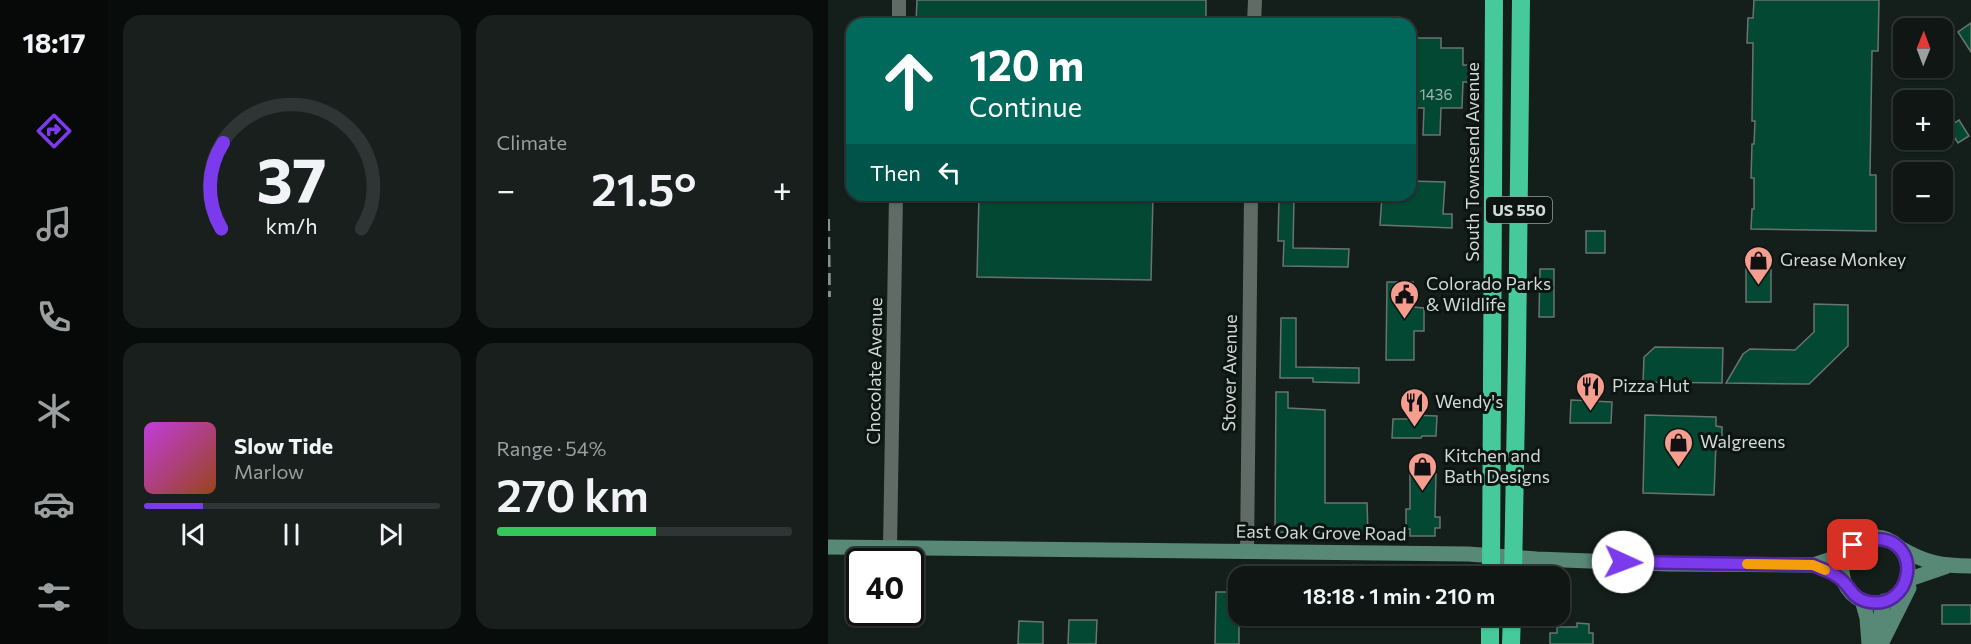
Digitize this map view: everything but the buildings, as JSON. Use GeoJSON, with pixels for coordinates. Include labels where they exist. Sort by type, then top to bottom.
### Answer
{"type":"FeatureCollection","features":[{"type":"Feature","properties":{"kind":"highway","name":"South Townsend Avenue"},"geometry":{"type":"LineString","coordinates":[[1491,566],[1494,0]]}},
{"type":"Feature","properties":{"kind":"highway","name":"US 550"},"geometry":{"type":"LineString","coordinates":[[1513,566],[1521,0]]}},
{"type":"Feature","properties":{"kind":"highway"},"geometry":{"type":"LineString","coordinates":[[1490,626],[1490,644]]}},
{"type":"Feature","properties":{"kind":"highway"},"geometry":{"type":"LineString","coordinates":[[1511,644],[1512,626]]}},
{"type":"Feature","properties":{"kind":"street"},"geometry":{"type":"LineString","coordinates":[[899,0],[899,18]]}},
{"type":"Feature","properties":{"kind":"street"},"geometry":{"type":"LineString","coordinates":[[1254,18],[1255,0]]}},
{"type":"Feature","properties":{"kind":"street","name":"Chocolate Avenue"},"geometry":{"type":"LineString","coordinates":[[890,548],[896,201]]}},
{"type":"Feature","properties":{"kind":"street","name":"Stover Avenue"},"geometry":{"type":"LineString","coordinates":[[1247,552],[1251,201]]}},
{"type":"Feature","properties":{"kind":"street"},"geometry":{"type":"LineString","coordinates":[[1948,566],[1912,578],[1896,595],[1884,602],[1871,602],[1855,596],[1844,582],[1842,573],[1846,554],[1853,545],[1864,539],[1881,539],[1892,542],[1917,558],[1933,564],[1971,566]]}},
{"type":"Feature","properties":{"kind":"street"},"geometry":{"type":"LineString","coordinates":[[1879,644],[1887,635],[1912,578],[1898,546]]}},
{"type":"Feature","properties":{"kind":"street","name":"East Oak Grove Road"},"geometry":{"type":"LineString","coordinates":[[828,548],[846,548]]}},
{"type":"Feature","properties":{"kind":"street","name":"East Oak Grove Road"},"geometry":{"type":"LineString","coordinates":[[924,548],[1468,554],[1491,556],[1511,566]]}},
{"type":"Feature","properties":{"kind":"street","name":"East Oak Grove Road"},"geometry":{"type":"LineString","coordinates":[[1565,566],[1813,565],[1846,554]]}},
{"type":"Feature","properties":{"kind":"street","name":"East Oak Grove Road"},"geometry":{"type":"LineString","coordinates":[[1813,565],[1837,576],[1844,582]]}},
{"type":"Feature","properties":{"kind":"street"},"geometry":{"type":"LineString","coordinates":[[1862,600],[1867,618],[1869,644]]}},
{"type":"Feature","properties":{"kind":"street"},"geometry":{"type":"LineString","coordinates":[[1879,644],[1884,602]]}},
{"type":"Feature","properties":{"kind":"railway"},"geometry":{"type":"LineString","coordinates":[[828,219],[829,297]]}},
{"type":"Feature","properties":{"kind":"slow traffic"},"geometry":{"type":"LineString","coordinates":[[1747,564],[1813,565],[1825,570]]}},
{"type":"Feature","properties":{"kind":"place","name":"Grease Monkey"},"geometry":{"type":"Point","coordinates":[1759,286]}},
{"type":"Feature","properties":{"kind":"place","name":"Colorado Parks & Wildlife"},"geometry":{"type":"Point","coordinates":[1405,320]}},
{"type":"Feature","properties":{"kind":"place","name":"Pizza Hut"},"geometry":{"type":"Point","coordinates":[1591,412]}},
{"type":"Feature","properties":{"kind":"place","name":"Wendy's"},"geometry":{"type":"Point","coordinates":[1414,428]}},
{"type":"Feature","properties":{"kind":"place","name":"Walgreens"},"geometry":{"type":"Point","coordinates":[1679,468]}},
{"type":"Feature","properties":{"kind":"place","name":"Kitchen and Bath Designs"},"geometry":{"type":"Point","coordinates":[1423,492]}},
{"type":"Feature","properties":{"kind":"route"},"geometry":{"type":"LineString","coordinates":[[1623,562],[1813,565],[1837,576],[1848,590],[1862,600],[1884,602],[1891,599],[1907,580],[1909,570],[1903,553],[1892,542],[1881,539],[1864,539],[1853,545]]}}]}
